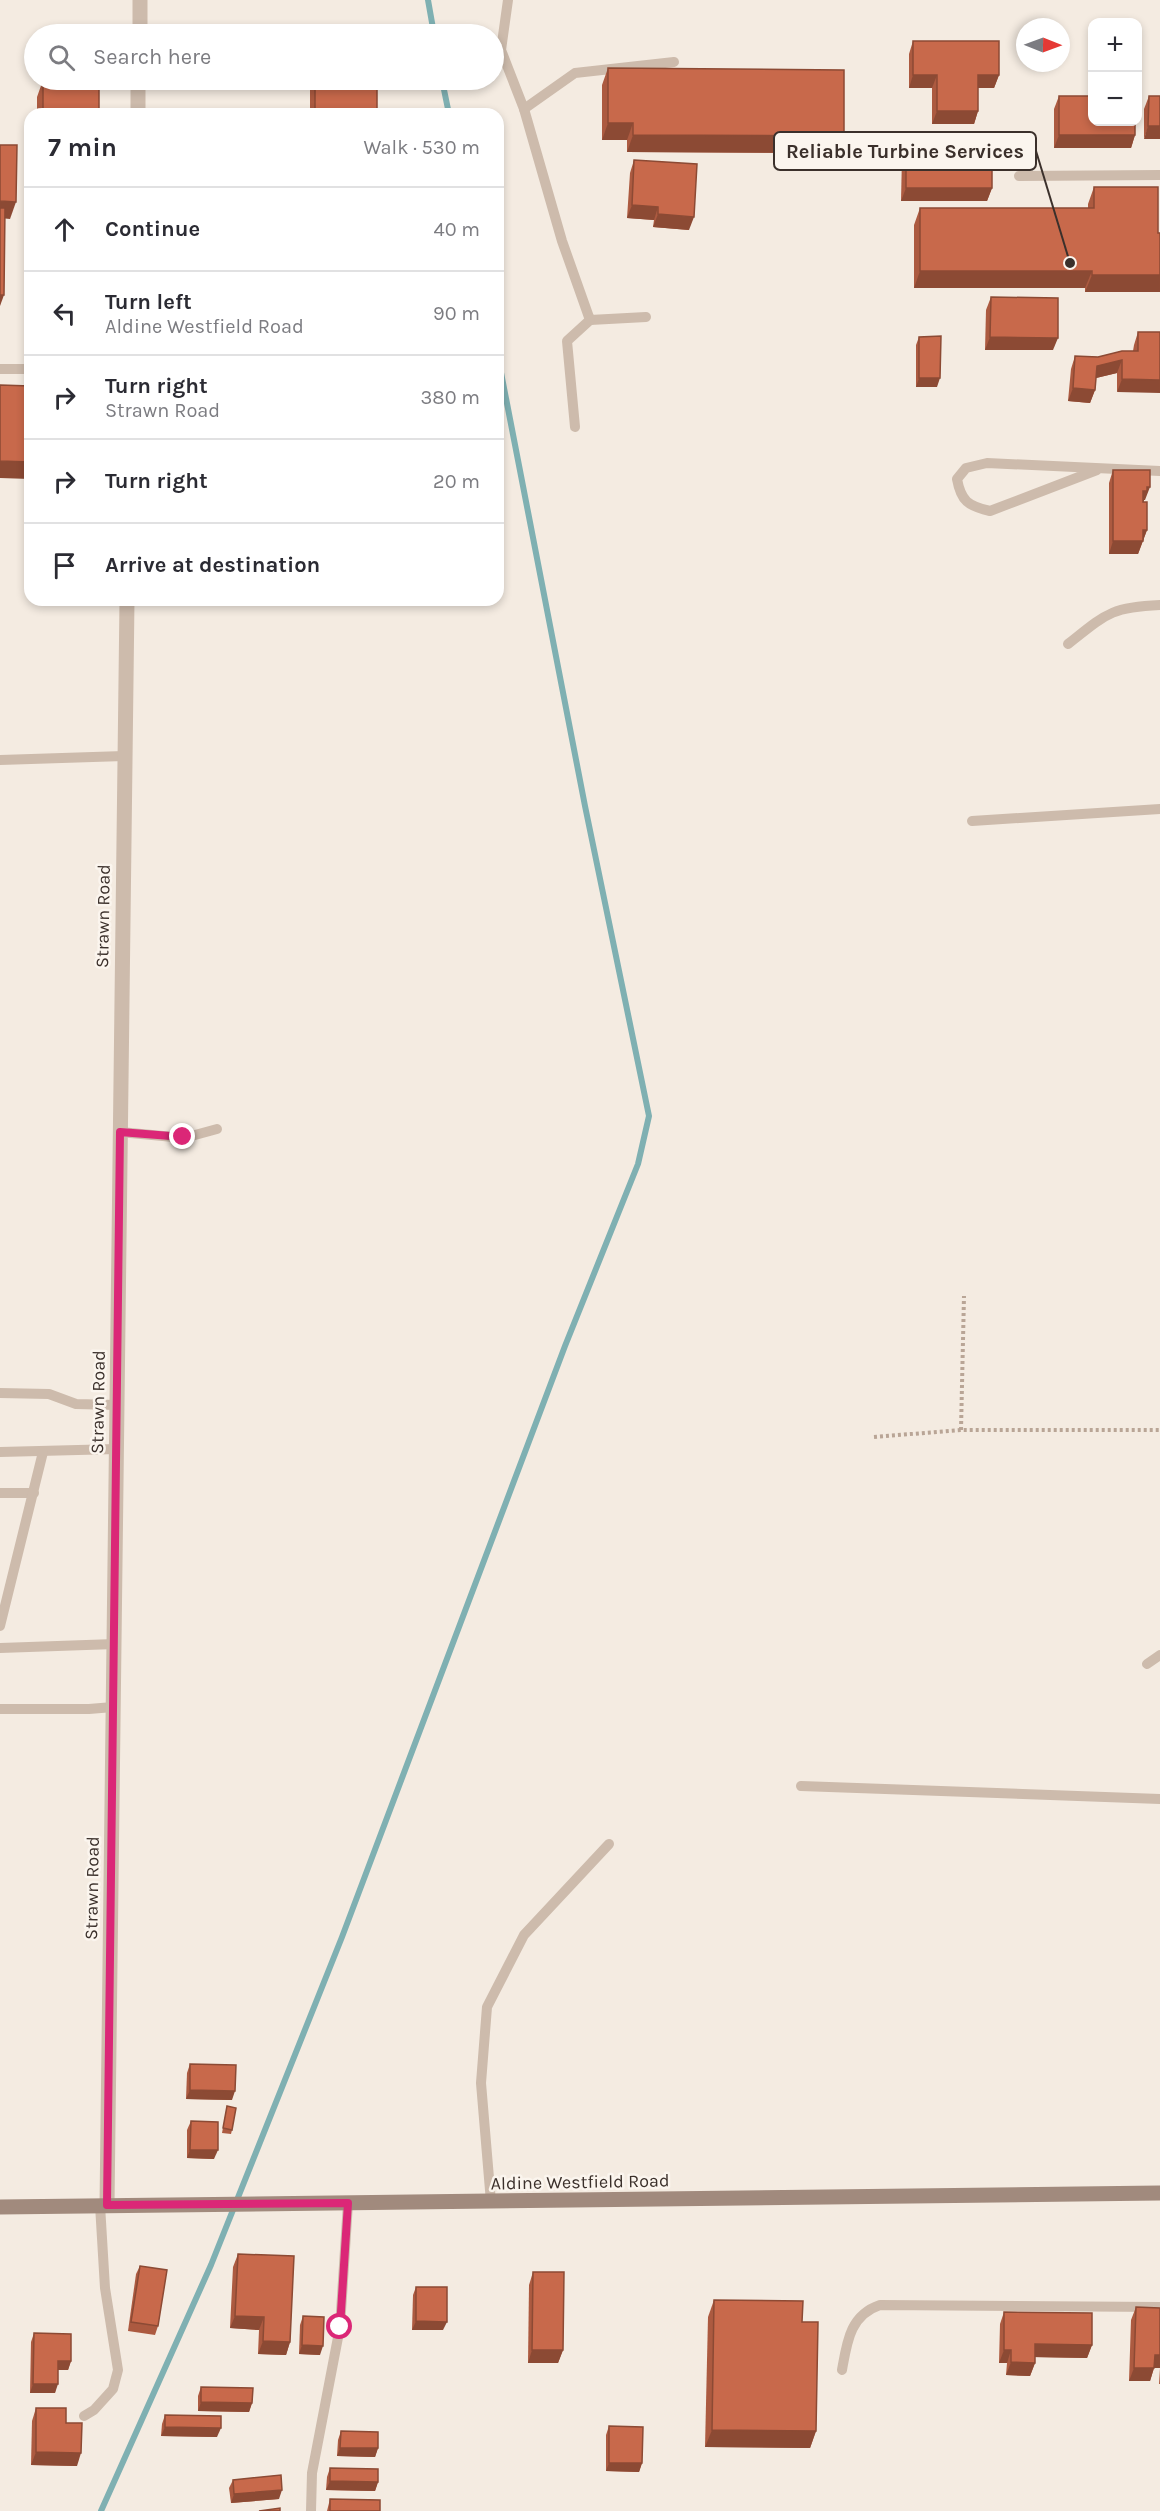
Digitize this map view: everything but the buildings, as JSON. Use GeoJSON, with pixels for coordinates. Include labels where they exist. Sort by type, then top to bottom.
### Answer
{"type":"FeatureCollection","features":[{"type":"Feature","properties":{"kind":"main road","name":"Aldine Westfield Road"},"geometry":{"type":"LineString","coordinates":[[0,2207],[1160,2193]]}},
{"type":"Feature","properties":{"kind":"street"},"geometry":{"type":"LineString","coordinates":[[140,0],[140,24]]}},
{"type":"Feature","properties":{"kind":"street"},"geometry":{"type":"LineString","coordinates":[[138,90],[138,108]]}},
{"type":"Feature","properties":{"kind":"street","name":"Strawn Road"},"geometry":{"type":"LineString","coordinates":[[103,2205],[115,1644],[127,606]]}},
{"type":"Feature","properties":{"kind":"lane"},"geometry":{"type":"LineString","coordinates":[[504,29],[508,0]]}},
{"type":"Feature","properties":{"kind":"lane"},"geometry":{"type":"LineString","coordinates":[[504,58],[524,109],[562,241],[590,320]]}},
{"type":"Feature","properties":{"kind":"lane"},"geometry":{"type":"LineString","coordinates":[[524,109],[575,73],[674,62]]}},
{"type":"Feature","properties":{"kind":"lane"},"geometry":{"type":"LineString","coordinates":[[1019,176],[1160,175]]}},
{"type":"Feature","properties":{"kind":"lane"},"geometry":{"type":"LineString","coordinates":[[574,427],[567,341],[590,320],[646,317]]}},
{"type":"Feature","properties":{"kind":"lane"},"geometry":{"type":"LineString","coordinates":[[0,369],[24,369]]}},
{"type":"Feature","properties":{"kind":"lane"},"geometry":{"type":"LineString","coordinates":[[1097,470],[990,511],[974,507],[960,494],[957,479],[966,468],[987,463],[1097,470],[1160,471]]}},
{"type":"Feature","properties":{"kind":"lane"},"geometry":{"type":"LineString","coordinates":[[1068,644],[1101,618],[1124,606],[1160,605]]}},
{"type":"Feature","properties":{"kind":"lane"},"geometry":{"type":"LineString","coordinates":[[0,760],[124,756]]}},
{"type":"Feature","properties":{"kind":"lane"},"geometry":{"type":"LineString","coordinates":[[972,821],[1160,809]]}},
{"type":"Feature","properties":{"kind":"lane"},"geometry":{"type":"LineString","coordinates":[[120,1132],[183,1137],[217,1129]]}},
{"type":"Feature","properties":{"kind":"lane"},"geometry":{"type":"LineString","coordinates":[[0,1393],[49,1394],[76,1404],[117,1405]]}},
{"type":"Feature","properties":{"kind":"lane"},"geometry":{"type":"LineString","coordinates":[[0,1452],[117,1449]]}},
{"type":"Feature","properties":{"kind":"lane"},"geometry":{"type":"LineString","coordinates":[[0,1626],[44,1452]]}},
{"type":"Feature","properties":{"kind":"lane"},"geometry":{"type":"LineString","coordinates":[[0,1493],[34,1493]]}},
{"type":"Feature","properties":{"kind":"lane"},"geometry":{"type":"LineString","coordinates":[[0,1648],[115,1644]]}},
{"type":"Feature","properties":{"kind":"lane"},"geometry":{"type":"LineString","coordinates":[[1148,1664],[1160,1655]]}},
{"type":"Feature","properties":{"kind":"lane"},"geometry":{"type":"LineString","coordinates":[[0,1710],[114,1707]]}},
{"type":"Feature","properties":{"kind":"lane"},"geometry":{"type":"LineString","coordinates":[[801,1786],[1160,1799]]}},
{"type":"Feature","properties":{"kind":"lane"},"geometry":{"type":"LineString","coordinates":[[491,2202],[481,2083],[487,2007],[524,1935],[609,1844]]}},
{"type":"Feature","properties":{"kind":"lane"},"geometry":{"type":"LineString","coordinates":[[311,2511],[312,2473],[340,2327],[348,2203]]}},
{"type":"Feature","properties":{"kind":"lane"},"geometry":{"type":"LineString","coordinates":[[84,2416],[94,2410],[113,2389],[118,2370],[105,2288],[103,2205]]}},
{"type":"Feature","properties":{"kind":"lane"},"geometry":{"type":"LineString","coordinates":[[842,2370],[849,2332],[856,2321],[870,2308],[880,2305],[1160,2307]]}},
{"type":"Feature","properties":{"kind":"path"},"geometry":{"type":"LineString","coordinates":[[961,1430],[964,1296]]}},
{"type":"Feature","properties":{"kind":"path"},"geometry":{"type":"LineString","coordinates":[[874,1437],[961,1430],[1160,1430]]}},
{"type":"Feature","properties":{"kind":"waterway"},"geometry":{"type":"LineString","coordinates":[[428,0],[432,24]]}},
{"type":"Feature","properties":{"kind":"waterway"},"geometry":{"type":"LineString","coordinates":[[444,90],[448,108]]}},
{"type":"Feature","properties":{"kind":"waterway"},"geometry":{"type":"LineString","coordinates":[[101,2511],[211,2265],[342,1937],[565,1346],[638,1164],[649,1116],[585,806],[504,388]]}},
{"type":"Feature","properties":{"kind":"place","name":"Reliable Turbine Services"},"geometry":{"type":"Point","coordinates":[1070,263]}},
{"type":"Feature","properties":{"kind":"route"},"geometry":{"type":"LineString","coordinates":[[183,1137],[120,1132],[107,2205],[348,2203],[340,2327]]}}]}
